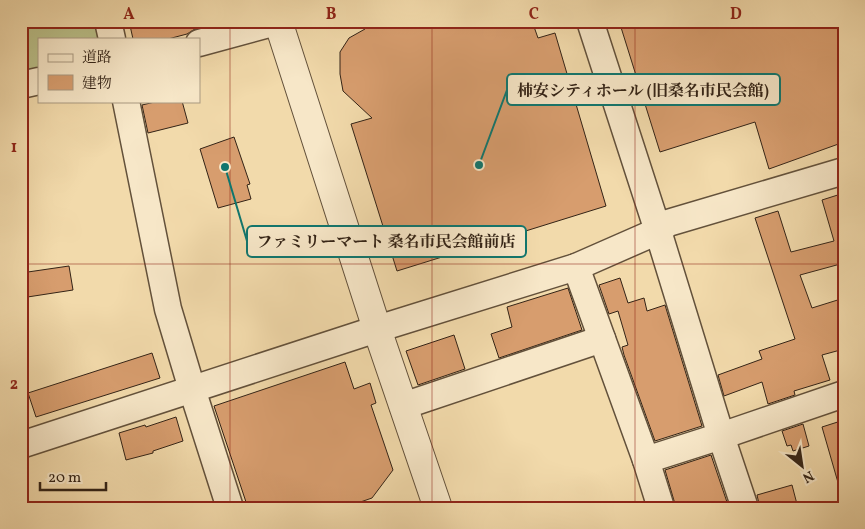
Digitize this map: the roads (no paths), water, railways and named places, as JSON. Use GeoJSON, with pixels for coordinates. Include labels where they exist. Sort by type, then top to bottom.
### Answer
{"type":"FeatureCollection","features":[{"type":"Feature","properties":{"kind":"street"},"geometry":{"type":"LineString","coordinates":[[108,21],[112,38]]}},
{"type":"Feature","properties":{"kind":"street"},"geometry":{"type":"LineString","coordinates":[[200,43],[279,21],[377,329],[438,508]]}},
{"type":"Feature","properties":{"kind":"street"},"geometry":{"type":"LineString","coordinates":[[590,21],[745,508]]}},
{"type":"Feature","properties":{"kind":"street"},"geometry":{"type":"LineString","coordinates":[[21,85],[38,81]]}},
{"type":"Feature","properties":{"kind":"street"},"geometry":{"type":"LineString","coordinates":[[126,102],[168,309],[225,507]]}},
{"type":"Feature","properties":{"kind":"street"},"geometry":{"type":"LineString","coordinates":[[22,443],[576,267],[658,231],[668,223],[844,171]]}},
{"type":"Feature","properties":{"kind":"street"},"geometry":{"type":"LineString","coordinates":[[576,267],[646,460],[661,508]]}},
{"type":"Feature","properties":{"kind":"street"},"geometry":{"type":"LineString","coordinates":[[403,406],[602,339]]}},
{"type":"Feature","properties":{"kind":"street"},"geometry":{"type":"LineString","coordinates":[[646,460],[844,394]]}},
{"type":"Feature","properties":{"kind":"place","name":"柿安シティホール (旧桑名市民会館)"},"geometry":{"type":"Point","coordinates":[479,165]}},
{"type":"Feature","properties":{"kind":"place","name":"ファミリーマート 桑名市民会館前店"},"geometry":{"type":"Point","coordinates":[225,167]}}]}
